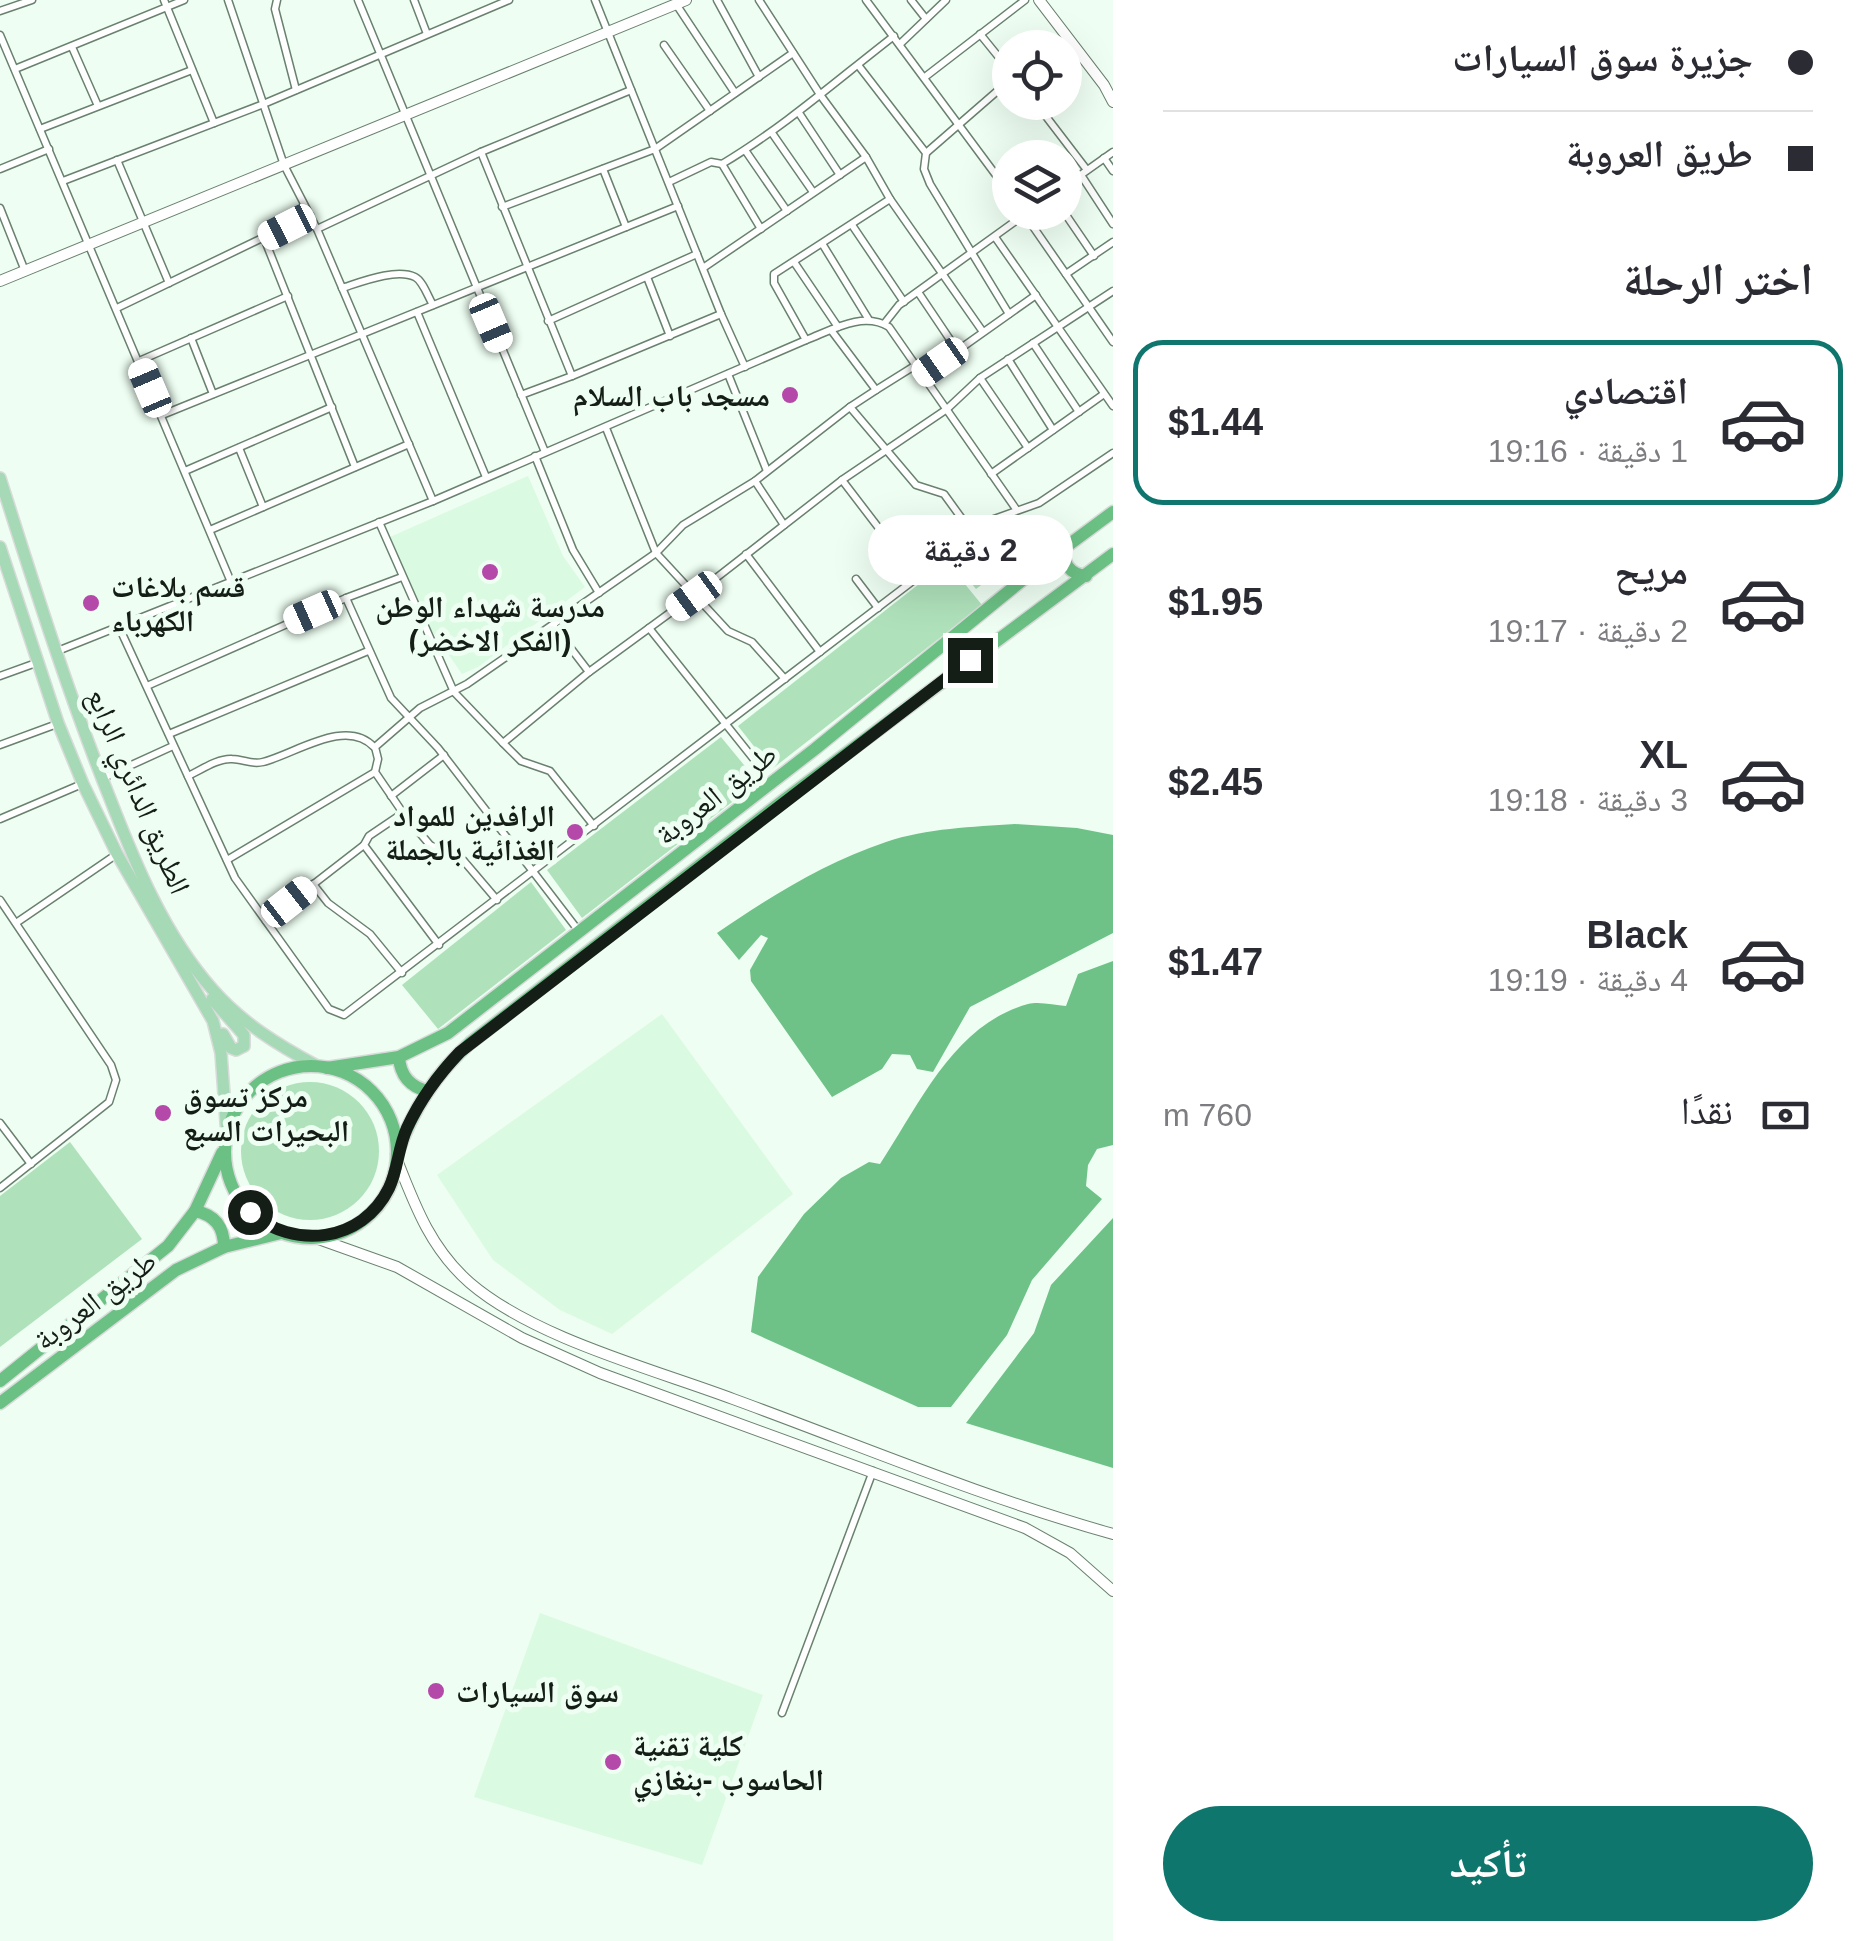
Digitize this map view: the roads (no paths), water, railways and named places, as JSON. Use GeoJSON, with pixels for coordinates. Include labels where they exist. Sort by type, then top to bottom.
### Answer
{"type":"FeatureCollection","features":[{"type":"Feature","properties":{"kind":"highway","name":"طريق العروبة"},"geometry":{"type":"LineString","coordinates":[[322,1067],[399,1056],[448,1033],[815,750],[1113,512]]}},
{"type":"Feature","properties":{"kind":"highway"},"geometry":{"type":"LineString","coordinates":[[1065,547],[1069,569],[1086,576]]}},
{"type":"Feature","properties":{"kind":"highway","name":"طريق العروبة"},"geometry":{"type":"LineString","coordinates":[[397,1157],[407,1128],[428,1092],[452,1061],[480,1035],[814,777],[1113,554]]}},
{"type":"Feature","properties":{"kind":"highway"},"geometry":{"type":"LineString","coordinates":[[399,1056],[408,1082],[428,1092]]}},
{"type":"Feature","properties":{"kind":"highway"},"geometry":{"type":"LineString","coordinates":[[322,1067],[355,1078],[378,1098],[392,1125],[397,1157],[389,1188],[366,1218],[341,1232],[313,1237],[284,1233],[257,1218],[243,1204],[229,1177],[226,1141],[238,1107],[258,1084],[286,1070],[322,1067]]}},
{"type":"Feature","properties":{"kind":"highway","name":"طريق العروبة"},"geometry":{"type":"LineString","coordinates":[[0,1381],[158,1257],[195,1211],[226,1141]]}},
{"type":"Feature","properties":{"kind":"highway"},"geometry":{"type":"LineString","coordinates":[[195,1211],[218,1222],[224,1247]]}},
{"type":"Feature","properties":{"kind":"highway","name":"طريق العروبة"},"geometry":{"type":"LineString","coordinates":[[0,1403],[164,1278],[224,1247],[284,1233]]}},
{"type":"Feature","properties":{"kind":"main road"},"geometry":{"type":"LineString","coordinates":[[1039,0],[1109,89],[1113,102]]}},
{"type":"Feature","properties":{"kind":"main road"},"geometry":{"type":"LineString","coordinates":[[0,282],[681,2]]}},
{"type":"Feature","properties":{"kind":"main road","name":"الطريق الدائري الرابع"},"geometry":{"type":"LineString","coordinates":[[0,478],[56,652],[145,881],[201,975],[232,1010],[256,1030],[322,1067]]}},
{"type":"Feature","properties":{"kind":"main road","name":"الطريق الدائري الرابع"},"geometry":{"type":"LineString","coordinates":[[0,547],[58,723],[83,784],[117,854],[209,1014],[220,1044],[226,1141]]}},
{"type":"Feature","properties":{"kind":"main road"},"geometry":{"type":"LineString","coordinates":[[201,975],[218,1007],[244,1035],[244,1046],[231,1048],[209,1014]]}},
{"type":"Feature","properties":{"kind":"main road"},"geometry":{"type":"LineString","coordinates":[[397,1157],[423,1224],[443,1254],[478,1289],[521,1316],[604,1352],[1113,1534]]}},
{"type":"Feature","properties":{"kind":"main road"},"geometry":{"type":"LineString","coordinates":[[313,1237],[415,1275],[522,1338],[600,1373],[1025,1528],[1070,1552],[1113,1591]]}},
{"type":"Feature","properties":{"kind":"street"},"geometry":{"type":"LineString","coordinates":[[0,11],[32,0]]}},
{"type":"Feature","properties":{"kind":"street"},"geometry":{"type":"LineString","coordinates":[[15,69],[165,3],[184,0]]}},
{"type":"Feature","properties":{"kind":"street"},"geometry":{"type":"LineString","coordinates":[[228,0],[284,166],[317,229],[433,500]]}},
{"type":"Feature","properties":{"kind":"street"},"geometry":{"type":"LineString","coordinates":[[277,0],[275,9],[296,90]]}},
{"type":"Feature","properties":{"kind":"street"},"geometry":{"type":"LineString","coordinates":[[358,0],[546,452]]}},
{"type":"Feature","properties":{"kind":"street"},"geometry":{"type":"LineString","coordinates":[[414,0],[427,34]]}},
{"type":"Feature","properties":{"kind":"street"},"geometry":{"type":"LineString","coordinates":[[63,180],[261,105],[509,0]]}},
{"type":"Feature","properties":{"kind":"street"},"geometry":{"type":"LineString","coordinates":[[594,0],[745,367]]}},
{"type":"Feature","properties":{"kind":"street"},"geometry":{"type":"LineString","coordinates":[[717,0],[760,77]]}},
{"type":"Feature","properties":{"kind":"street"},"geometry":{"type":"LineString","coordinates":[[759,0],[983,332]]}},
{"type":"Feature","properties":{"kind":"street"},"geometry":{"type":"LineString","coordinates":[[866,0],[992,168]]}},
{"type":"Feature","properties":{"kind":"street"},"geometry":{"type":"LineString","coordinates":[[911,0],[926,19]]}},
{"type":"Feature","properties":{"kind":"street"},"geometry":{"type":"LineString","coordinates":[[900,44],[946,0]]}},
{"type":"Feature","properties":{"kind":"street"},"geometry":{"type":"LineString","coordinates":[[925,77],[1025,0]]}},
{"type":"Feature","properties":{"kind":"street"},"geometry":{"type":"LineString","coordinates":[[681,2],[735,93]]}},
{"type":"Feature","properties":{"kind":"street"},"geometry":{"type":"LineString","coordinates":[[165,3],[214,123]]}},
{"type":"Feature","properties":{"kind":"street"},"geometry":{"type":"LineString","coordinates":[[980,34],[992,49]]}},
{"type":"Feature","properties":{"kind":"street"},"geometry":{"type":"LineString","coordinates":[[0,35],[231,582]]}},
{"type":"Feature","properties":{"kind":"street"},"geometry":{"type":"LineString","coordinates":[[669,182],[711,162],[722,164],[745,150],[799,113],[894,36]]}},
{"type":"Feature","properties":{"kind":"street"},"geometry":{"type":"LineString","coordinates":[[664,45],[710,111]]}},
{"type":"Feature","properties":{"kind":"street"},"geometry":{"type":"LineString","coordinates":[[72,47],[98,106]]}},
{"type":"Feature","properties":{"kind":"street"},"geometry":{"type":"LineString","coordinates":[[502,207],[656,149],[793,54]]}},
{"type":"Feature","properties":{"kind":"street"},"geometry":{"type":"LineString","coordinates":[[858,65],[926,153],[926,176],[1009,314]]}},
{"type":"Feature","properties":{"kind":"street"},"geometry":{"type":"LineString","coordinates":[[40,129],[192,70]]}},
{"type":"Feature","properties":{"kind":"street"},"geometry":{"type":"LineString","coordinates":[[317,229],[481,152],[632,90]]}},
{"type":"Feature","properties":{"kind":"street"},"geometry":{"type":"LineString","coordinates":[[926,153],[992,95]]}},
{"type":"Feature","properties":{"kind":"street"},"geometry":{"type":"LineString","coordinates":[[799,113],[840,175]]}},
{"type":"Feature","properties":{"kind":"street"},"geometry":{"type":"LineString","coordinates":[[1047,120],[1113,224]]}},
{"type":"Feature","properties":{"kind":"street"},"geometry":{"type":"LineString","coordinates":[[772,132],[814,192]]}},
{"type":"Feature","properties":{"kind":"street"},"geometry":{"type":"LineString","coordinates":[[0,169],[49,149]]}},
{"type":"Feature","properties":{"kind":"street"},"geometry":{"type":"LineString","coordinates":[[745,150],[787,211]]}},
{"type":"Feature","properties":{"kind":"street"},"geometry":{"type":"LineString","coordinates":[[481,152],[572,376]]}},
{"type":"Feature","properties":{"kind":"street"},"geometry":{"type":"LineString","coordinates":[[1084,173],[1113,152]]}},
{"type":"Feature","properties":{"kind":"street"},"geometry":{"type":"LineString","coordinates":[[703,268],[866,157]]}},
{"type":"Feature","properties":{"kind":"street"},"geometry":{"type":"LineString","coordinates":[[1104,158],[1113,171]]}},
{"type":"Feature","properties":{"kind":"street"},"geometry":{"type":"LineString","coordinates":[[117,160],[169,284]]}},
{"type":"Feature","properties":{"kind":"street"},"geometry":{"type":"LineString","coordinates":[[722,164],[760,229]]}},
{"type":"Feature","properties":{"kind":"street"},"geometry":{"type":"LineString","coordinates":[[604,168],[626,227]]}},
{"type":"Feature","properties":{"kind":"street"},"geometry":{"type":"LineString","coordinates":[[806,340],[772,278],[890,199]]}},
{"type":"Feature","properties":{"kind":"street"},"geometry":{"type":"LineString","coordinates":[[162,416],[678,206]]}},
{"type":"Feature","properties":{"kind":"street"},"geometry":{"type":"LineString","coordinates":[[0,209],[24,271]]}},
{"type":"Feature","properties":{"kind":"street"},"geometry":{"type":"LineString","coordinates":[[117,308],[310,215]]}},
{"type":"Feature","properties":{"kind":"street"},"geometry":{"type":"LineString","coordinates":[[852,225],[904,302]]}},
{"type":"Feature","properties":{"kind":"street"},"geometry":{"type":"LineString","coordinates":[[884,324],[904,302],[1004,230]]}},
{"type":"Feature","properties":{"kind":"street"},"geometry":{"type":"LineString","coordinates":[[1037,230],[1113,342]]}},
{"type":"Feature","properties":{"kind":"street"},"geometry":{"type":"LineString","coordinates":[[1076,230],[1094,256]]}},
{"type":"Feature","properties":{"kind":"street"},"geometry":{"type":"LineString","coordinates":[[995,237],[1113,406]]}},
{"type":"Feature","properties":{"kind":"street"},"geometry":{"type":"LineString","coordinates":[[264,238],[355,467]]}},
{"type":"Feature","properties":{"kind":"street"},"geometry":{"type":"LineString","coordinates":[[1066,274],[1113,242]]}},
{"type":"Feature","properties":{"kind":"street"},"geometry":{"type":"LineString","coordinates":[[823,245],[870,320]]}},
{"type":"Feature","properties":{"kind":"street"},"geometry":{"type":"LineString","coordinates":[[548,321],[697,254]]}},
{"type":"Feature","properties":{"kind":"street"},"geometry":{"type":"LineString","coordinates":[[794,262],[876,390]]}},
{"type":"Feature","properties":{"kind":"street"},"geometry":{"type":"LineString","coordinates":[[342,288],[376,276],[413,276],[419,279],[432,305]]}},
{"type":"Feature","properties":{"kind":"street"},"geometry":{"type":"LineString","coordinates":[[647,277],[670,336]]}},
{"type":"Feature","properties":{"kind":"street"},"geometry":{"type":"LineString","coordinates":[[503,744],[589,672],[842,480],[947,410],[980,378],[1113,291]]}},
{"type":"Feature","properties":{"kind":"street"},"geometry":{"type":"LineString","coordinates":[[918,292],[957,350]]}},
{"type":"Feature","properties":{"kind":"street"},"geometry":{"type":"LineString","coordinates":[[923,374],[1036,295]]}},
{"type":"Feature","properties":{"kind":"street"},"geometry":{"type":"LineString","coordinates":[[139,361],[288,296]]}},
{"type":"Feature","properties":{"kind":"street"},"geometry":{"type":"LineString","coordinates":[[416,312],[486,477]]}},
{"type":"Feature","properties":{"kind":"street"},"geometry":{"type":"LineString","coordinates":[[521,395],[721,314]]}},
{"type":"Feature","properties":{"kind":"street"},"geometry":{"type":"LineString","coordinates":[[56,652],[433,500],[806,340],[870,320],[884,324],[923,374],[1016,509]]}},
{"type":"Feature","properties":{"kind":"street"},"geometry":{"type":"LineString","coordinates":[[191,338],[213,394]]}},
{"type":"Feature","properties":{"kind":"street"},"geometry":{"type":"LineString","coordinates":[[1033,343],[1078,412]]}},
{"type":"Feature","properties":{"kind":"street"},"geometry":{"type":"LineString","coordinates":[[1008,359],[1053,430]]}},
{"type":"Feature","properties":{"kind":"street"},"geometry":{"type":"LineString","coordinates":[[375,747],[420,708],[454,692],[656,554],[683,525],[755,480],[850,407],[916,366]]}},
{"type":"Feature","properties":{"kind":"street"},"geometry":{"type":"LineString","coordinates":[[728,374],[767,471]]}},
{"type":"Feature","properties":{"kind":"street"},"geometry":{"type":"LineString","coordinates":[[980,378],[1028,448]]}},
{"type":"Feature","properties":{"kind":"street"},"geometry":{"type":"LineString","coordinates":[[991,474],[1104,394]]}},
{"type":"Feature","properties":{"kind":"street"},"geometry":{"type":"LineString","coordinates":[[185,471],[332,407]]}},
{"type":"Feature","properties":{"kind":"street"},"geometry":{"type":"LineString","coordinates":[[850,407],[916,485],[944,494],[974,534]]}},
{"type":"Feature","properties":{"kind":"street"},"geometry":{"type":"LineString","coordinates":[[606,428],[656,554],[728,632],[752,642],[785,679]]}},
{"type":"Feature","properties":{"kind":"street"},"geometry":{"type":"LineString","coordinates":[[210,530],[409,444]]}},
{"type":"Feature","properties":{"kind":"street"},"geometry":{"type":"LineString","coordinates":[[239,448],[263,507]]}},
{"type":"Feature","properties":{"kind":"street"},"geometry":{"type":"LineString","coordinates":[[119,628],[227,860],[266,921],[336,1014],[352,1012],[999,515],[1039,503],[1113,452]]}},
{"type":"Feature","properties":{"kind":"street"},"geometry":{"type":"LineString","coordinates":[[535,456],[573,550],[599,592]]}},
{"type":"Feature","properties":{"kind":"street"},"geometry":{"type":"LineString","coordinates":[[755,480],[784,525]]}},
{"type":"Feature","properties":{"kind":"street"},"geometry":{"type":"LineString","coordinates":[[842,480],[917,578]]}},
{"type":"Feature","properties":{"kind":"street"},"geometry":{"type":"LineString","coordinates":[[379,522],[454,692],[521,761],[550,772],[594,826]]}},
{"type":"Feature","properties":{"kind":"street"},"geometry":{"type":"LineString","coordinates":[[746,554],[820,652]]}},
{"type":"Feature","properties":{"kind":"street"},"geometry":{"type":"LineString","coordinates":[[147,686],[402,577]]}},
{"type":"Feature","properties":{"kind":"street"},"geometry":{"type":"LineString","coordinates":[[856,579],[878,608]]}},
{"type":"Feature","properties":{"kind":"street"},"geometry":{"type":"LineString","coordinates":[[346,598],[391,698],[444,756],[579,931]]}},
{"type":"Feature","properties":{"kind":"street"},"geometry":{"type":"LineString","coordinates":[[552,625],[589,672]]}},
{"type":"Feature","properties":{"kind":"street"},"geometry":{"type":"LineString","coordinates":[[650,628],[760,767]]}},
{"type":"Feature","properties":{"kind":"street"},"geometry":{"type":"LineString","coordinates":[[169,734],[368,651]]}},
{"type":"Feature","properties":{"kind":"street"},"geometry":{"type":"LineString","coordinates":[[0,676],[38,662]]}},
{"type":"Feature","properties":{"kind":"street"},"geometry":{"type":"LineString","coordinates":[[0,745],[58,723]]}},
{"type":"Feature","properties":{"kind":"street"},"geometry":{"type":"LineString","coordinates":[[188,776],[230,758],[262,762],[339,736],[362,738],[375,747],[375,772],[227,860]]}},
{"type":"Feature","properties":{"kind":"street"},"geometry":{"type":"LineString","coordinates":[[102,778],[174,745]]}},
{"type":"Feature","properties":{"kind":"street"},"geometry":{"type":"LineString","coordinates":[[391,796],[444,756]]}},
{"type":"Feature","properties":{"kind":"street"},"geometry":{"type":"LineString","coordinates":[[375,772],[402,813],[436,849],[463,860],[497,900]]}},
{"type":"Feature","properties":{"kind":"street"},"geometry":{"type":"LineString","coordinates":[[0,820],[83,784]]}},
{"type":"Feature","properties":{"kind":"street"},"geometry":{"type":"LineString","coordinates":[[266,921],[402,813]]}},
{"type":"Feature","properties":{"kind":"street"},"geometry":{"type":"LineString","coordinates":[[364,845],[439,945]]}},
{"type":"Feature","properties":{"kind":"street"},"geometry":{"type":"LineString","coordinates":[[16,923],[117,854]]}},
{"type":"Feature","properties":{"kind":"street"},"geometry":{"type":"LineString","coordinates":[[313,884],[328,903],[370,934],[402,973]]}},
{"type":"Feature","properties":{"kind":"street"},"geometry":{"type":"LineString","coordinates":[[0,900],[111,1065],[116,1080],[109,1102],[0,1188]]}},
{"type":"Feature","properties":{"kind":"street"},"geometry":{"type":"LineString","coordinates":[[0,1123],[32,1164]]}},
{"type":"Feature","properties":{"kind":"street"},"geometry":{"type":"LineString","coordinates":[[782,1713],[874,1470]]}},
{"type":"Feature","properties":{"kind":"place","name":"مسجد باب السلام"},"geometry":{"type":"Point","coordinates":[790,395]}},
{"type":"Feature","properties":{"kind":"place","name":"مدرسة شهداء الوطن (الفكر الاخضر)"},"geometry":{"type":"Point","coordinates":[490,572]}},
{"type":"Feature","properties":{"kind":"place","name":"قسم بلاغات الكهرباء"},"geometry":{"type":"Point","coordinates":[91,603]}},
{"type":"Feature","properties":{"kind":"place","name":"الرافدين للمواد الغذائية بالجملة"},"geometry":{"type":"Point","coordinates":[575,832]}},
{"type":"Feature","properties":{"kind":"place","name":"مركز تسوق البحيرات السبع"},"geometry":{"type":"Point","coordinates":[163,1113]}},
{"type":"Feature","properties":{"kind":"place","name":"سوق السيارات"},"geometry":{"type":"Point","coordinates":[436,1691]}},
{"type":"Feature","properties":{"kind":"place","name":"كلية تقنية الحاسوب -بنغازي"},"geometry":{"type":"Point","coordinates":[613,1762]}}]}
